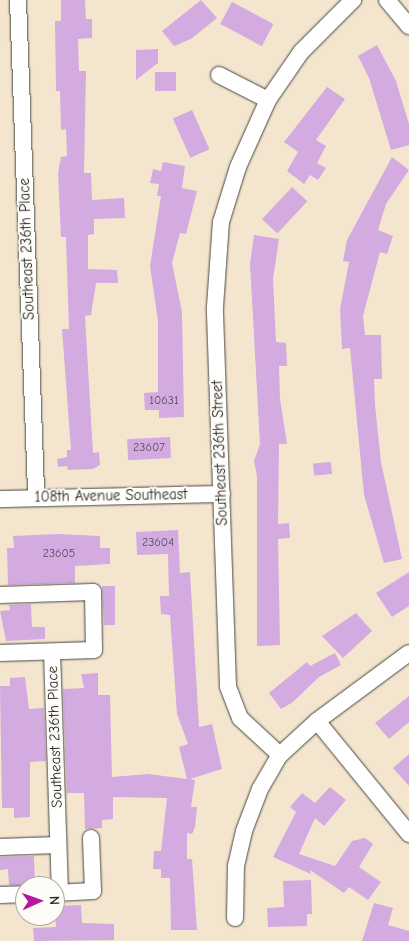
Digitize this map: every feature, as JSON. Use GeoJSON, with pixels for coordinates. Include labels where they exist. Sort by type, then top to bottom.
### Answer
{"type":"FeatureCollection","features":[{"type":"Feature","properties":{"kind":"street","name":"Southeast 236th Place"},"geometry":{"type":"LineString","coordinates":[[18,0],[36,498]]}},
{"type":"Feature","properties":{"kind":"street","name":"Southeast 236th Street"},"geometry":{"type":"LineString","coordinates":[[280,755],[240,718],[228,686],[215,307],[221,222],[238,167],[268,100],[301,52],[352,0]]}},
{"type":"Feature","properties":{"kind":"street"},"geometry":{"type":"LineString","coordinates":[[387,0],[409,26]]}},
{"type":"Feature","properties":{"kind":"street"},"geometry":{"type":"LineString","coordinates":[[219,75],[268,100]]}},
{"type":"Feature","properties":{"kind":"street","name":"108th Avenue Southeast"},"geometry":{"type":"LineString","coordinates":[[0,500],[222,494]]}},
{"type":"Feature","properties":{"kind":"street","name":"Southeast 236th Place"},"geometry":{"type":"LineString","coordinates":[[0,595],[92,592],[94,650],[52,652],[57,876]]}},
{"type":"Feature","properties":{"kind":"street"},"geometry":{"type":"LineString","coordinates":[[0,653],[52,652]]}},
{"type":"Feature","properties":{"kind":"street"},"geometry":{"type":"LineString","coordinates":[[236,918],[236,866],[244,832],[260,789],[280,755],[317,721],[409,653]]}},
{"type":"Feature","properties":{"kind":"street"},"geometry":{"type":"LineString","coordinates":[[317,721],[409,834]]}},
{"type":"Feature","properties":{"kind":"street"},"geometry":{"type":"LineString","coordinates":[[65,893],[93,891],[91,838]]}},
{"type":"Feature","properties":{"kind":"street"},"geometry":{"type":"LineString","coordinates":[[0,847],[58,845]]}},
{"type":"Feature","properties":{"kind":"street"},"geometry":{"type":"LineString","coordinates":[[0,895],[15,894]]}},
{"type":"Feature","properties":{"kind":"building"},"geometry":{"type":"Polygon","coordinates":[[[61,0],[85,0],[86,19],[92,19],[92,38],[78,39],[79,71],[86,71],[84,173],[91,173],[92,200],[124,198],[125,218],[94,219],[94,234],[88,235],[88,269],[117,270],[118,283],[96,283],[91,315],[85,316],[93,453],[99,452],[100,465],[93,469],[68,470],[67,466],[58,467],[57,459],[67,457],[67,450],[71,450],[62,329],[69,329],[66,237],[61,237],[58,173],[61,157],[67,156],[66,129],[61,130],[60,91],[56,91],[55,21],[61,21],[61,0]]]}},
{"type":"Feature","properties":{"kind":"building"},"geometry":{"type":"Polygon","coordinates":[[[201,0],[217,18],[191,39],[174,46],[162,31],[201,0]]]}},
{"type":"Feature","properties":{"kind":"building"},"geometry":{"type":"Polygon","coordinates":[[[232,2],[273,24],[262,46],[220,24],[232,2]]]}},
{"type":"Feature","properties":{"kind":"building"},"geometry":{"type":"Polygon","coordinates":[[[377,45],[396,81],[409,124],[409,145],[391,150],[369,78],[358,56],[377,45]]]}},
{"type":"Feature","properties":{"kind":"building"},"geometry":{"type":"Polygon","coordinates":[[[158,49],[158,63],[136,80],[136,50],[158,49]]]}},
{"type":"Feature","properties":{"kind":"building"},"geometry":{"type":"Polygon","coordinates":[[[155,72],[176,72],[176,91],[155,91],[155,72]]]}},
{"type":"Feature","properties":{"kind":"building"},"geometry":{"type":"Polygon","coordinates":[[[327,87],[345,99],[316,140],[326,146],[317,163],[326,168],[318,180],[310,175],[304,184],[287,171],[298,152],[284,142],[327,87]]]}},
{"type":"Feature","properties":{"kind":"building"},"geometry":{"type":"Polygon","coordinates":[[[192,110],[209,149],[190,158],[173,119],[192,110]]]}},
{"type":"Feature","properties":{"kind":"building"},"geometry":{"type":"Polygon","coordinates":[[[392,157],[409,170],[386,204],[378,230],[393,236],[387,254],[380,252],[363,316],[365,335],[381,335],[382,379],[374,379],[375,405],[381,462],[402,559],[384,563],[364,495],[350,348],[342,349],[340,309],[349,262],[343,261],[347,240],[392,157]]]}},
{"type":"Feature","properties":{"kind":"building"},"geometry":{"type":"Polygon","coordinates":[[[163,162],[185,166],[182,188],[197,191],[186,234],[180,233],[172,263],[182,312],[184,417],[159,418],[159,410],[145,410],[144,393],[158,392],[158,321],[150,266],[161,196],[157,196],[159,184],[150,183],[153,169],[161,171],[163,162]]]}},
{"type":"Feature","properties":{"kind":"building"},"geometry":{"type":"Polygon","coordinates":[[[292,187],[307,201],[277,234],[262,219],[292,187]]]}},
{"type":"Feature","properties":{"kind":"building"},"geometry":{"type":"Polygon","coordinates":[[[254,235],[279,239],[273,279],[276,342],[286,343],[287,366],[279,366],[280,399],[287,444],[279,444],[278,524],[289,523],[290,538],[278,539],[280,645],[257,646],[257,476],[254,461],[260,444],[250,264],[254,235]]]}},
{"type":"Feature","properties":{"kind":"building"},"geometry":{"type":"Polygon","coordinates":[[[170,437],[171,458],[128,460],[127,439],[170,437]]]}},
{"type":"Feature","properties":{"kind":"building"},"geometry":{"type":"Polygon","coordinates":[[[331,462],[332,474],[314,476],[313,464],[331,462]]]}},
{"type":"Feature","properties":{"kind":"building"},"geometry":{"type":"Polygon","coordinates":[[[178,530],[180,573],[190,572],[199,727],[212,724],[222,769],[190,779],[195,780],[191,807],[197,807],[195,827],[192,834],[187,833],[187,859],[192,859],[197,930],[171,930],[170,878],[161,878],[161,869],[153,869],[154,851],[161,851],[167,798],[113,797],[113,819],[102,820],[102,828],[85,829],[84,793],[67,793],[63,689],[84,688],[81,674],[98,673],[98,695],[110,695],[112,777],[148,774],[187,779],[179,747],[188,744],[177,714],[170,615],[161,614],[160,596],[169,596],[168,554],[137,555],[136,532],[178,530]]]}},
{"type":"Feature","properties":{"kind":"building"},"geometry":{"type":"Polygon","coordinates":[[[58,534],[100,536],[100,548],[110,548],[110,564],[75,566],[75,583],[8,585],[7,548],[14,548],[13,536],[58,534]]]}},
{"type":"Feature","properties":{"kind":"building"},"geometry":{"type":"Polygon","coordinates":[[[409,572],[409,606],[392,617],[376,593],[409,572]]]}},
{"type":"Feature","properties":{"kind":"building"},"geometry":{"type":"Polygon","coordinates":[[[102,586],[115,586],[115,625],[104,625],[102,586]]]}},
{"type":"Feature","properties":{"kind":"building"},"geometry":{"type":"Polygon","coordinates":[[[31,604],[32,627],[45,627],[45,639],[6,641],[0,611],[10,610],[9,605],[31,604]]]}},
{"type":"Feature","properties":{"kind":"building"},"geometry":{"type":"Polygon","coordinates":[[[356,613],[372,631],[343,658],[322,636],[356,613]]]}},
{"type":"Feature","properties":{"kind":"building"},"geometry":{"type":"Polygon","coordinates":[[[335,653],[341,665],[319,677],[293,702],[281,709],[269,693],[307,662],[310,666],[335,653]]]}},
{"type":"Feature","properties":{"kind":"building"},"geometry":{"type":"Polygon","coordinates":[[[25,677],[29,709],[44,708],[46,761],[30,762],[30,817],[14,818],[14,808],[2,808],[0,686],[10,686],[10,678],[25,677]]]}},
{"type":"Feature","properties":{"kind":"building"},"geometry":{"type":"Polygon","coordinates":[[[409,696],[409,722],[389,739],[375,723],[409,696]]]}},
{"type":"Feature","properties":{"kind":"building"},"geometry":{"type":"Polygon","coordinates":[[[409,754],[409,786],[393,768],[409,754]]]}},
{"type":"Feature","properties":{"kind":"building"},"geometry":{"type":"Polygon","coordinates":[[[330,787],[346,800],[324,826],[315,818],[299,854],[335,866],[352,841],[365,838],[373,844],[359,867],[381,882],[368,900],[349,887],[344,893],[310,870],[311,874],[273,857],[296,812],[290,807],[302,793],[315,803],[330,787]]]}},
{"type":"Feature","properties":{"kind":"building"},"geometry":{"type":"Polygon","coordinates":[[[34,856],[35,876],[15,876],[15,885],[9,885],[8,869],[0,870],[0,857],[34,856]]]}},
{"type":"Feature","properties":{"kind":"building"},"geometry":{"type":"Polygon","coordinates":[[[311,880],[312,914],[307,914],[307,926],[268,927],[267,908],[284,907],[283,881],[311,880]]]}},
{"type":"Feature","properties":{"kind":"building"},"geometry":{"type":"Polygon","coordinates":[[[374,903],[393,908],[388,925],[409,931],[409,941],[362,941],[374,903]]]}},
{"type":"Feature","properties":{"kind":"building"},"geometry":{"type":"Polygon","coordinates":[[[81,905],[82,923],[114,924],[114,940],[34,941],[33,928],[65,926],[65,906],[81,905]]]}}]}
